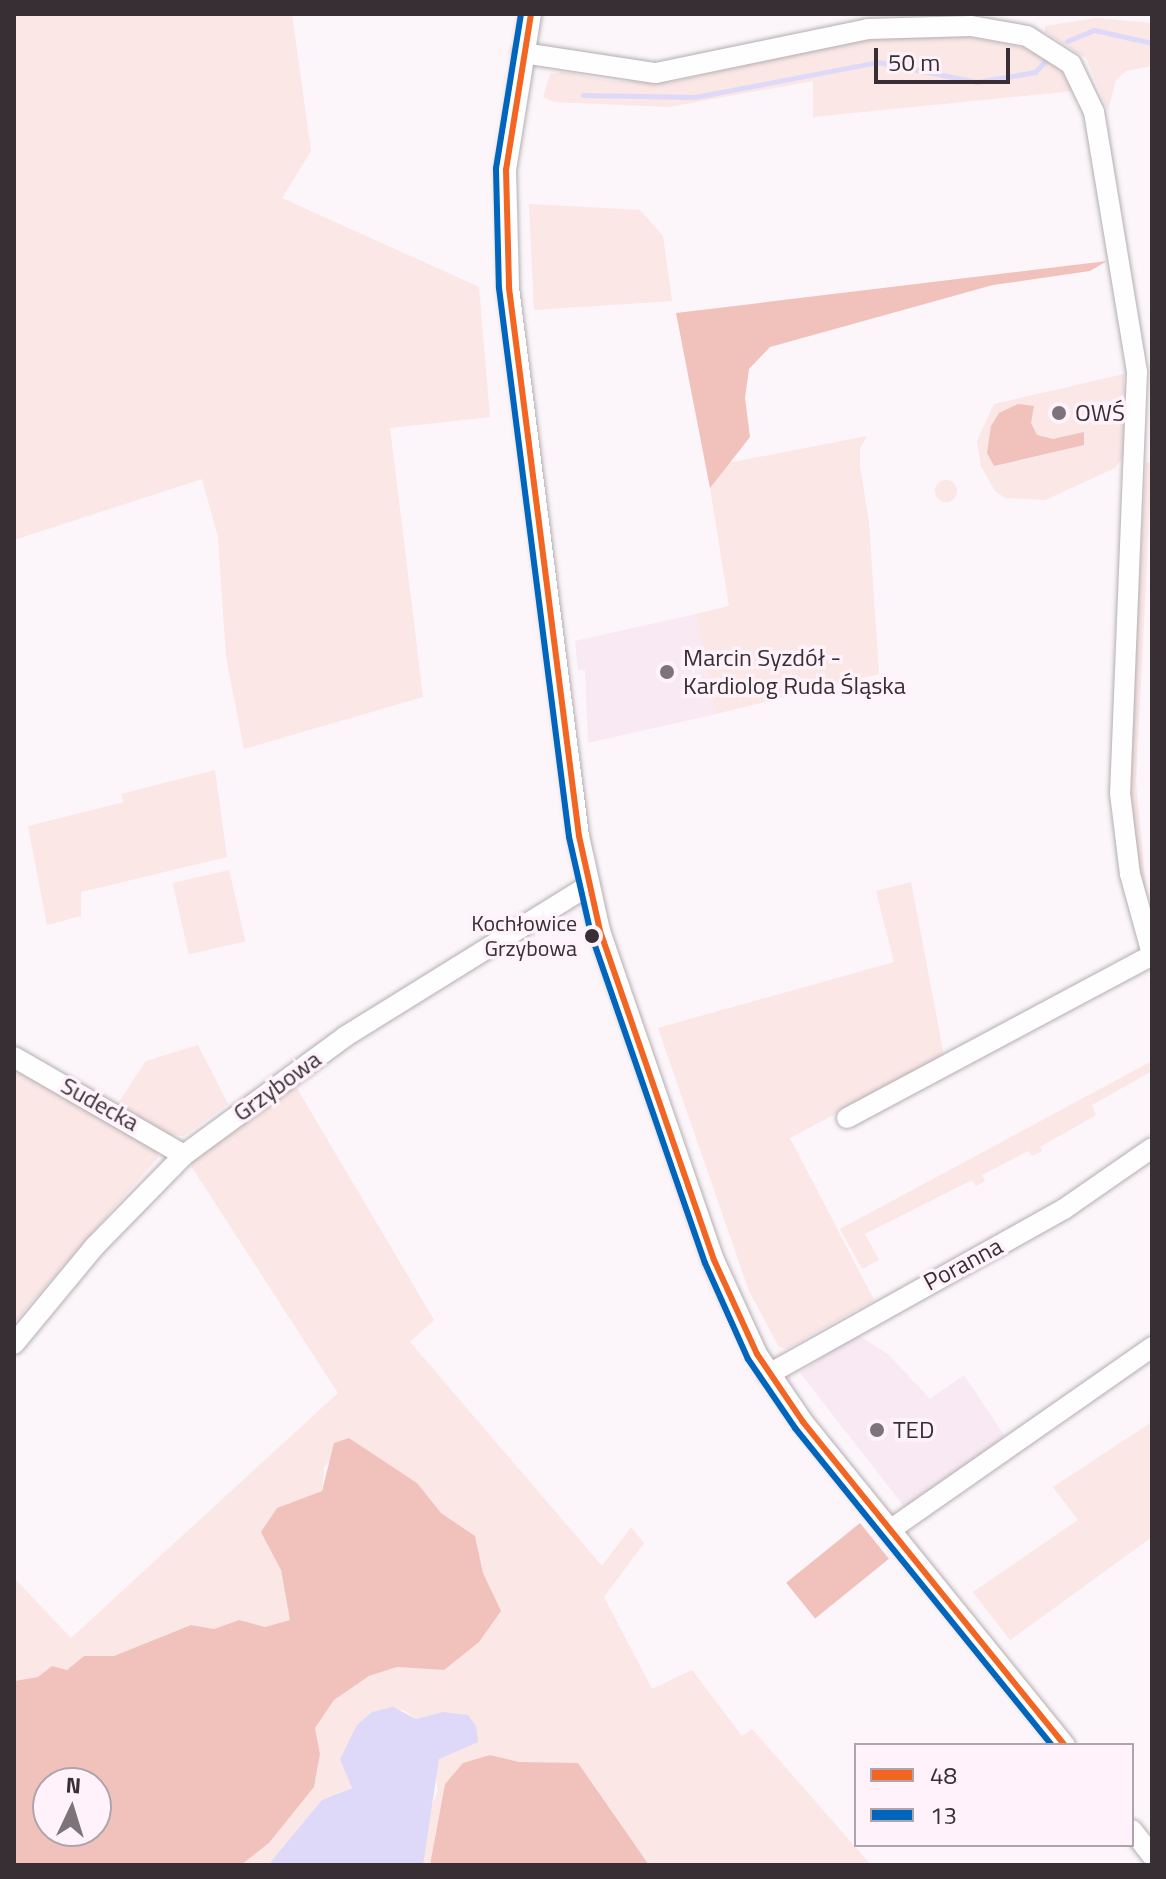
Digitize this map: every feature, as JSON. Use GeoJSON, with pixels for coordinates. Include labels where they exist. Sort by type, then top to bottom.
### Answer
{"type":"FeatureCollection","features":[{"type":"Feature","properties":{"kind":"street"},"geometry":{"type":"LineString","coordinates":[[531,14],[506,170],[509,288],[588,886],[714,1260],[769,1374],[890,1530],[1063,1743]]}},
{"type":"Feature","properties":{"kind":"street"},"geometry":{"type":"LineString","coordinates":[[523,53],[656,73],[868,29],[971,26],[1027,36],[1071,64],[1094,112],[1137,372],[1120,793],[1133,886],[1152,955],[847,1118]]}},
{"type":"Feature","properties":{"kind":"street","name":"Grzybowa"},"geometry":{"type":"LineString","coordinates":[[14,1344],[95,1246],[184,1155],[346,1036],[588,886]]}},
{"type":"Feature","properties":{"kind":"street","name":"Sudecka"},"geometry":{"type":"LineString","coordinates":[[14,1057],[184,1155]]}},
{"type":"Feature","properties":{"kind":"street","name":"Poranna"},"geometry":{"type":"LineString","coordinates":[[769,1374],[1064,1209],[1152,1148]]}},
{"type":"Feature","properties":{"kind":"street"},"geometry":{"type":"LineString","coordinates":[[890,1530],[1152,1347]]}},
{"type":"Feature","properties":{"kind":"street"},"geometry":{"type":"LineString","coordinates":[[1134,1833],[1152,1856]]}},
{"type":"Feature","properties":{"kind":"shaded area"},"geometry":{"type":"Polygon","coordinates":[[[14,14],[292,14],[311,151],[282,198],[479,287],[490,417],[390,428],[423,697],[244,749],[226,657],[218,537],[202,479],[14,540],[14,14]]]}},
{"type":"Feature","properties":{"kind":"shaded area"},"geometry":{"type":"Polygon","coordinates":[[[1096,18],[1152,23],[1152,66],[1126,71],[1116,80],[1108,110],[1086,58],[1045,32],[1045,26],[1096,18]]]}},
{"type":"Feature","properties":{"kind":"shaded area"},"geometry":{"type":"Polygon","coordinates":[[[957,35],[1036,50],[1056,63],[1074,91],[813,117],[813,81],[669,107],[554,102],[543,97],[550,74],[564,72],[612,81],[672,82],[849,41],[957,35]]]}},
{"type":"Feature","properties":{"kind":"shaded area"},"geometry":{"type":"Polygon","coordinates":[[[529,204],[640,210],[663,236],[672,301],[534,310],[529,204]]]}},
{"type":"Feature","properties":{"kind":"shaded area"},"geometry":{"type":"Polygon","coordinates":[[[1107,261],[1090,271],[993,285],[770,347],[749,369],[745,398],[750,437],[710,488],[676,313],[1107,261]]]}},
{"type":"Feature","properties":{"kind":"shaded area"},"geometry":{"type":"Polygon","coordinates":[[[1124,374],[1124,455],[1115,468],[1045,500],[1005,498],[995,491],[981,466],[977,441],[994,404],[1124,374]]]}},
{"type":"Feature","properties":{"kind":"shaded area"},"geometry":{"type":"Polygon","coordinates":[[[1018,404],[1034,406],[1031,423],[1037,435],[1053,439],[1084,432],[1084,445],[994,466],[987,453],[991,426],[999,413],[1018,404]]]}},
{"type":"Feature","properties":{"kind":"shaded area"},"geometry":{"type":"Polygon","coordinates":[[[867,436],[860,448],[860,466],[869,523],[879,674],[716,714],[696,614],[729,606],[710,488],[728,463],[867,436]]]}},
{"type":"Feature","properties":{"kind":"shaded area"},"geometry":{"type":"Polygon","coordinates":[[[1152,462],[1136,782],[1147,899],[1137,865],[1128,775],[1146,463],[1152,462]]]}},
{"type":"Feature","properties":{"kind":"shaded area"},"geometry":{"type":"Polygon","coordinates":[[[946,480],[954,483],[957,491],[954,499],[946,502],[938,499],[935,491],[938,483],[946,480]]]}},
{"type":"Feature","properties":{"kind":"shaded area"},"geometry":{"type":"Polygon","coordinates":[[[696,614],[716,714],[588,743],[585,670],[578,670],[575,641],[696,614]]]}},
{"type":"Feature","properties":{"kind":"shaded area"},"geometry":{"type":"Polygon","coordinates":[[[215,770],[227,857],[81,892],[81,916],[47,925],[28,826],[124,802],[121,794],[215,770]]]}},
{"type":"Feature","properties":{"kind":"shaded area"},"geometry":{"type":"Polygon","coordinates":[[[229,870],[245,941],[189,954],[172,883],[229,870]]]}},
{"type":"Feature","properties":{"kind":"shaded area"},"geometry":{"type":"Polygon","coordinates":[[[911,882],[944,1056],[790,1138],[874,1300],[786,1349],[779,1347],[749,1291],[658,1028],[894,962],[876,891],[911,882]]]}},
{"type":"Feature","properties":{"kind":"shaded area"},"geometry":{"type":"Polygon","coordinates":[[[198,1045],[228,1104],[184,1136],[171,1135],[117,1105],[146,1061],[198,1045]]]}},
{"type":"Feature","properties":{"kind":"shaded area"},"geometry":{"type":"Polygon","coordinates":[[[1152,1061],[1152,1071],[1092,1105],[1096,1115],[1040,1147],[1042,1151],[1032,1156],[1028,1151],[982,1175],[985,1181],[976,1186],[972,1180],[865,1234],[879,1260],[862,1269],[840,1229],[1152,1061]]]}},
{"type":"Feature","properties":{"kind":"shaded area"},"geometry":{"type":"Polygon","coordinates":[[[14,1070],[151,1144],[159,1156],[14,1323],[14,1070]]]}},
{"type":"Feature","properties":{"kind":"shaded area"},"geometry":{"type":"Polygon","coordinates":[[[295,1085],[434,1320],[410,1342],[602,1566],[631,1527],[644,1543],[604,1597],[652,1689],[692,1670],[742,1736],[752,1729],[871,1865],[649,1865],[578,1764],[519,1762],[490,1755],[433,1852],[430,1865],[423,1865],[427,1817],[438,1790],[435,1773],[442,1712],[416,1719],[404,1710],[372,1712],[358,1725],[340,1759],[353,1787],[322,1800],[268,1865],[241,1865],[269,1843],[314,1787],[320,1754],[315,1728],[334,1700],[369,1676],[397,1667],[444,1670],[500,1611],[483,1573],[475,1536],[441,1513],[417,1483],[349,1438],[324,1467],[322,1491],[277,1508],[262,1532],[281,1570],[291,1620],[265,1627],[239,1620],[214,1629],[191,1625],[114,1656],[84,1656],[67,1670],[52,1666],[38,1677],[14,1681],[14,1578],[71,1638],[338,1393],[188,1161],[295,1085]]]}},
{"type":"Feature","properties":{"kind":"shaded area"},"geometry":{"type":"Polygon","coordinates":[[[855,1333],[889,1355],[930,1399],[964,1375],[1006,1438],[906,1509],[800,1373],[855,1333]]]}},
{"type":"Feature","properties":{"kind":"shaded area"},"geometry":{"type":"Polygon","coordinates":[[[1152,1422],[1152,1537],[1010,1640],[973,1592],[1078,1520],[1053,1487],[1152,1422]]]}},
{"type":"Feature","properties":{"kind":"shaded area"},"geometry":{"type":"Polygon","coordinates":[[[349,1438],[417,1483],[441,1513],[475,1536],[483,1573],[501,1611],[479,1642],[444,1670],[397,1667],[369,1676],[334,1700],[315,1728],[320,1754],[314,1787],[269,1843],[241,1865],[14,1865],[14,1681],[38,1677],[52,1666],[67,1670],[84,1656],[114,1656],[191,1625],[214,1629],[239,1620],[265,1627],[290,1620],[281,1570],[261,1532],[277,1508],[322,1491],[334,1443],[349,1438]]]}},
{"type":"Feature","properties":{"kind":"shaded area"},"geometry":{"type":"Polygon","coordinates":[[[860,1523],[889,1559],[815,1619],[786,1583],[860,1523]]]}},
{"type":"Feature","properties":{"kind":"shaded area"},"geometry":{"type":"Polygon","coordinates":[[[393,1707],[416,1719],[442,1712],[468,1715],[476,1726],[478,1742],[439,1759],[423,1865],[268,1865],[322,1800],[352,1788],[340,1759],[357,1725],[372,1712],[393,1707]]]}},
{"type":"Feature","properties":{"kind":"shaded area"},"geometry":{"type":"Polygon","coordinates":[[[490,1755],[519,1762],[578,1763],[649,1865],[430,1865],[445,1784],[463,1763],[490,1755]]]}},
{"type":"Feature","properties":{"kind":"waterway"},"geometry":{"type":"LineString","coordinates":[[1067,41],[1094,30],[1152,43]]}},
{"type":"Feature","properties":{"kind":"waterway"},"geometry":{"type":"LineString","coordinates":[[583,95],[695,97],[878,62],[977,82],[1035,72],[1047,59]]}},
{"type":"Feature","properties":{"kind":"transit line","name":"13"},"geometry":{"type":"LineString","coordinates":[[521,14],[496,169],[499,288],[569,837],[591,934],[705,1263],[748,1359],[795,1428],[1050,1743]]}},
{"type":"Feature","properties":{"kind":"transit line","name":"48"},"geometry":{"type":"LineString","coordinates":[[531,14],[506,170],[509,288],[579,836],[600,931],[714,1260],[757,1354],[803,1422],[1063,1743]]}},
{"type":"Feature","properties":{"kind":"place","name":"OWŚ"},"geometry":{"type":"Point","coordinates":[1059,413]}},
{"type":"Feature","properties":{"kind":"place","name":"Marcin Syzdół - Kardiolog Ruda Śląska"},"geometry":{"type":"Point","coordinates":[667,672]}},
{"type":"Feature","properties":{"kind":"place","name":"Kochłowice Grzybowa"},"geometry":{"type":"Point","coordinates":[592,936]}},
{"type":"Feature","properties":{"kind":"place","name":"TED"},"geometry":{"type":"Point","coordinates":[877,1430]}}]}
